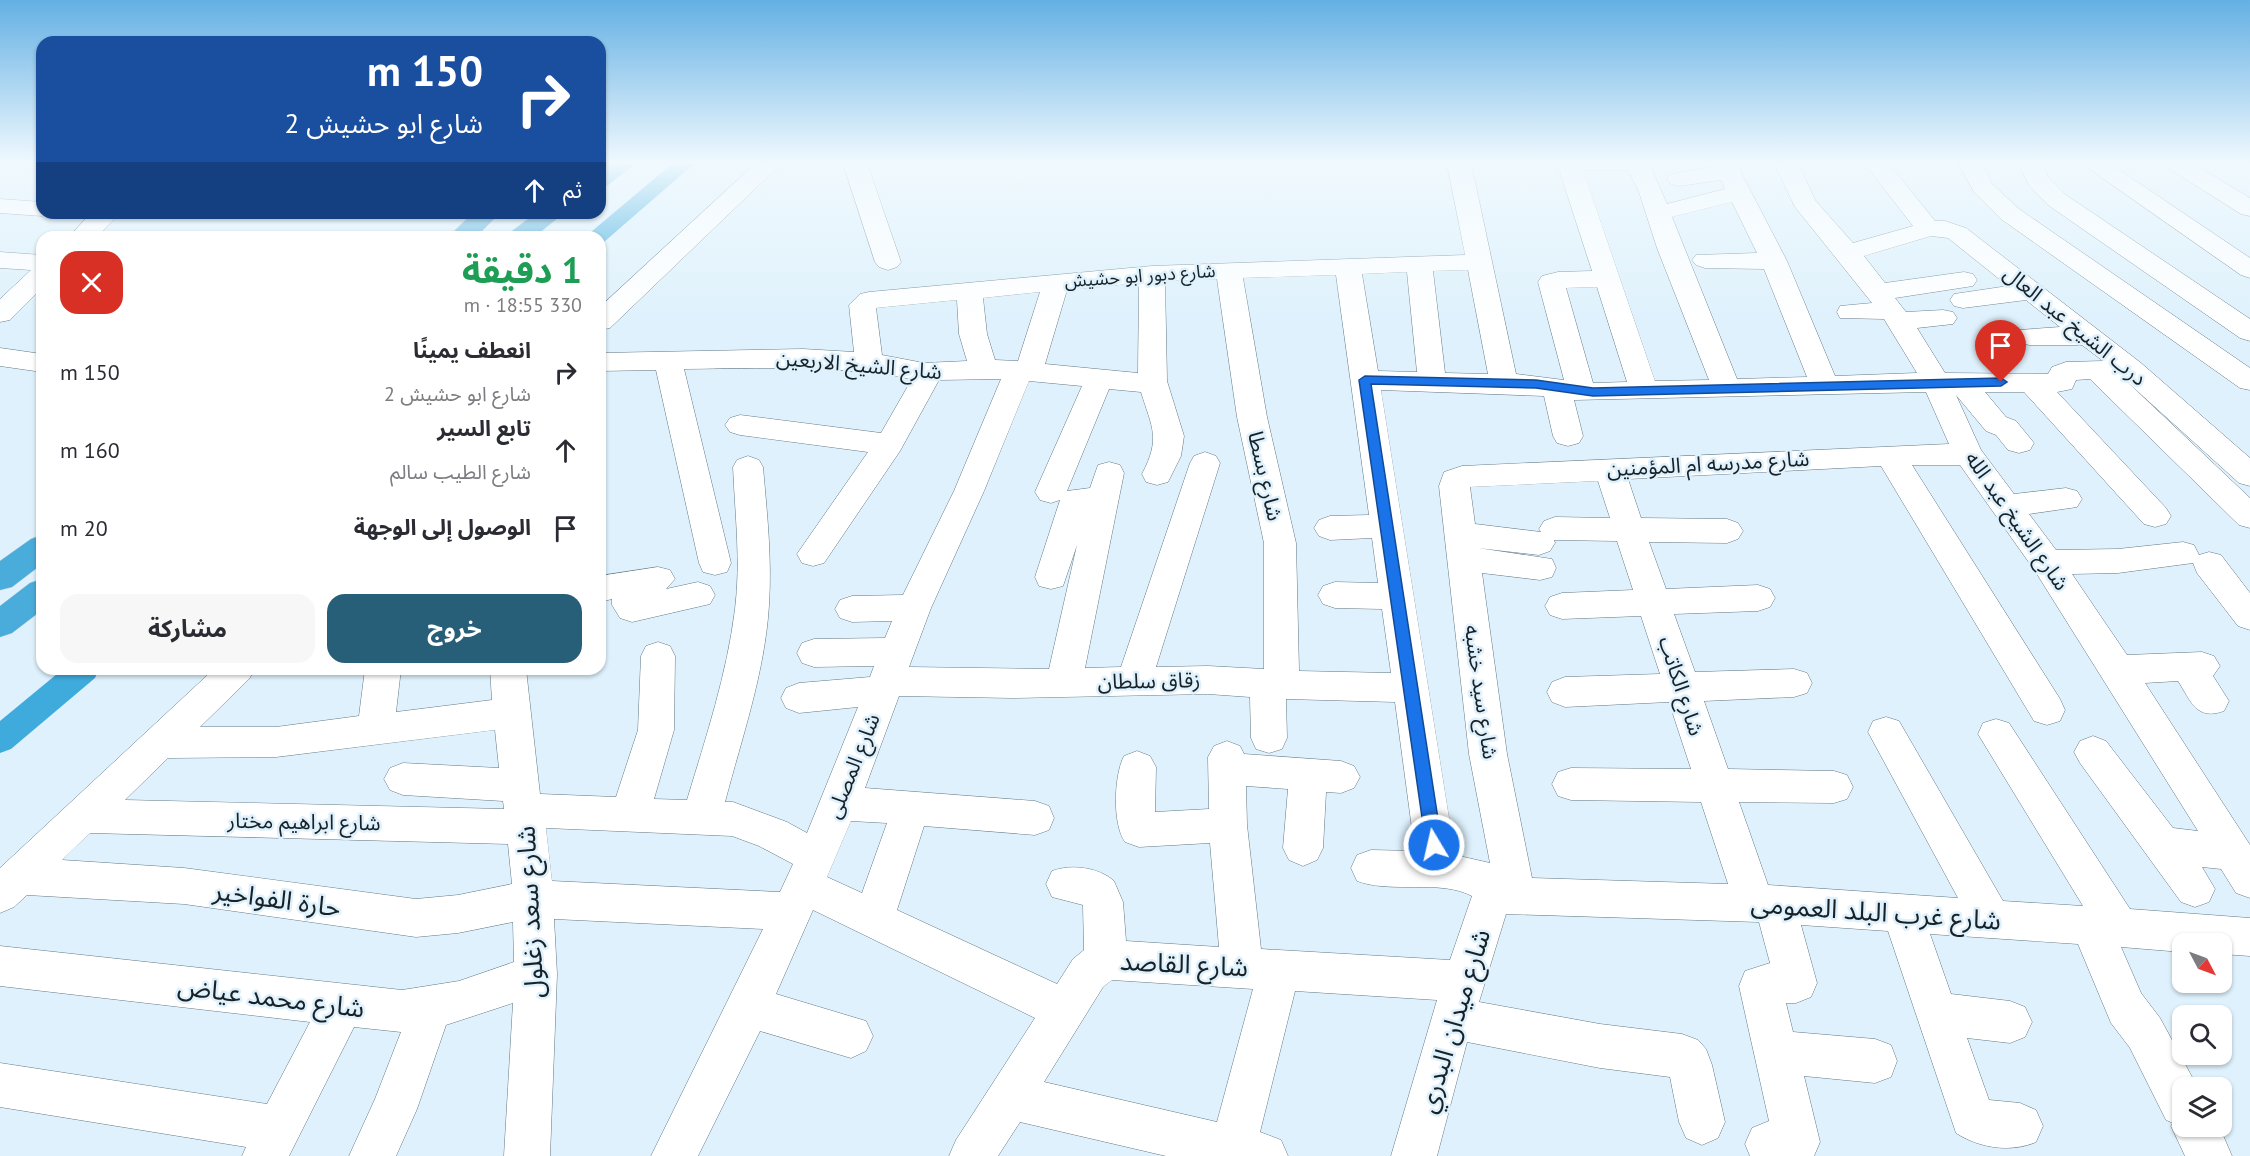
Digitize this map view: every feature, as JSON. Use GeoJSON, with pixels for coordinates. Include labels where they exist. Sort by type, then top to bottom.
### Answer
{"type":"FeatureCollection","features":[{"type":"Feature","properties":{"kind":"highway"},"geometry":{"type":"LineString","coordinates":[[468,231],[481,219]]}},
{"type":"Feature","properties":{"kind":"highway"},"geometry":{"type":"LineString","coordinates":[[526,231],[543,219]]}},
{"type":"Feature","properties":{"kind":"highway"},"geometry":{"type":"LineString","coordinates":[[0,578],[36,551]]}},
{"type":"Feature","properties":{"kind":"highway"},"geometry":{"type":"LineString","coordinates":[[0,624],[36,597]]}},
{"type":"Feature","properties":{"kind":"street"},"geometry":{"type":"LineString","coordinates":[[606,316],[712,217]]}},
{"type":"Feature","properties":{"kind":"street"},"geometry":{"type":"LineString","coordinates":[[873,217],[888,262]]}},
{"type":"Feature","properties":{"kind":"street"},"geometry":{"type":"LineString","coordinates":[[1470,217],[1504,383]]}},
{"type":"Feature","properties":{"kind":"street"},"geometry":{"type":"LineString","coordinates":[[1587,217],[1644,391]]}},
{"type":"Feature","properties":{"kind":"street"},"geometry":{"type":"LineString","coordinates":[[1661,217],[1670,248],[1727,388]]}},
{"type":"Feature","properties":{"kind":"street"},"geometry":{"type":"LineString","coordinates":[[1751,217],[1774,261],[1825,386]]}},
{"type":"Feature","properties":{"kind":"street","name":"شارع الشيخ عبد الله"},"geometry":{"type":"LineString","coordinates":[[1817,217],[1848,253],[1917,348],[1948,382],[1968,454],[2047,562],[2118,670],[2241,867]]}},
{"type":"Feature","properties":{"kind":"street"},"geometry":{"type":"LineString","coordinates":[[1848,253],[1929,230],[1919,217]]}},
{"type":"Feature","properties":{"kind":"street"},"geometry":{"type":"LineString","coordinates":[[2016,217],[2249,380]]}},
{"type":"Feature","properties":{"kind":"street"},"geometry":{"type":"LineString","coordinates":[[2082,217],[2250,332]]}},
{"type":"Feature","properties":{"kind":"street"},"geometry":{"type":"LineString","coordinates":[[2172,217],[2250,270]]}},
{"type":"Feature","properties":{"kind":"street"},"geometry":{"type":"LineString","coordinates":[[89,231],[102,219]]}},
{"type":"Feature","properties":{"kind":"street","name":"درب الشيخ عبد العال"},"geometry":{"type":"LineString","coordinates":[[1929,230],[1945,228],[1954,231],[2131,369],[2250,475]]}},
{"type":"Feature","properties":{"kind":"street"},"geometry":{"type":"LineString","coordinates":[[0,260],[36,263]]}},
{"type":"Feature","properties":{"kind":"street"},"geometry":{"type":"LineString","coordinates":[[1705,260],[1774,261]]}},
{"type":"Feature","properties":{"kind":"street","name":"شارع دبور ابو حشيش"},"geometry":{"type":"LineString","coordinates":[[869,362],[863,302],[1152,274],[1480,262]]}},
{"type":"Feature","properties":{"kind":"street"},"geometry":{"type":"LineString","coordinates":[[1419,264],[1432,382]]}},
{"type":"Feature","properties":{"kind":"street"},"geometry":{"type":"LineString","coordinates":[[1348,266],[1437,867],[1440,870]]}},
{"type":"Feature","properties":{"kind":"street","name":"شارع بسطا"},"geometry":{"type":"LineString","coordinates":[[1229,270],[1252,417],[1280,543],[1275,684],[1269,738]]}},
{"type":"Feature","properties":{"kind":"street"},"geometry":{"type":"LineString","coordinates":[[1152,274],[1153,294],[1149,333],[1153,384],[1169,431],[1166,457],[1157,474]]}},
{"type":"Feature","properties":{"kind":"street"},"geometry":{"type":"LineString","coordinates":[[1568,436],[1568,390],[1551,282],[1607,279]]}},
{"type":"Feature","properties":{"kind":"street"},"geometry":{"type":"LineString","coordinates":[[0,314],[36,280]]}},
{"type":"Feature","properties":{"kind":"street","name":"شارع المصلى"},"geometry":{"type":"LineString","coordinates":[[675,1156],[749,1007],[840,803],[914,608],[969,491],[1010,370],[1056,282]]}},
{"type":"Feature","properties":{"kind":"street"},"geometry":{"type":"LineString","coordinates":[[969,291],[973,334],[1010,370]]}},
{"type":"Feature","properties":{"kind":"street"},"geometry":{"type":"LineString","coordinates":[[1850,312],[2032,291]]}},
{"type":"Feature","properties":{"kind":"street"},"geometry":{"type":"LineString","coordinates":[[1889,308],[1957,299]]}},
{"type":"Feature","properties":{"kind":"street"},"geometry":{"type":"LineString","coordinates":[[2029,336],[2090,336]]}},
{"type":"Feature","properties":{"kind":"street"},"geometry":{"type":"LineString","coordinates":[[0,357],[36,362]]}},
{"type":"Feature","properties":{"kind":"street","name":"شارع الشيخ الاربعين"},"geometry":{"type":"LineString","coordinates":[[606,362],[757,357],[869,362],[930,372],[1010,370],[1153,384]]}},
{"type":"Feature","properties":{"kind":"street"},"geometry":{"type":"LineString","coordinates":[[2004,360],[2155,516]]}},
{"type":"Feature","properties":{"kind":"street"},"geometry":{"type":"LineString","coordinates":[[668,361],[716,563]]}},
{"type":"Feature","properties":{"kind":"street"},"geometry":{"type":"LineString","coordinates":[[1365,380],[1504,383],[1568,390],[1644,391],[1948,382],[2060,382],[2064,371],[2131,369]]}},
{"type":"Feature","properties":{"kind":"street"},"geometry":{"type":"LineString","coordinates":[[2097,370],[2250,517]]}},
{"type":"Feature","properties":{"kind":"street"},"geometry":{"type":"LineString","coordinates":[[813,554],[889,444],[930,372]]}},
{"type":"Feature","properties":{"kind":"street"},"geometry":{"type":"LineString","coordinates":[[1051,492],[1099,379]]}},
{"type":"Feature","properties":{"kind":"street"},"geometry":{"type":"LineString","coordinates":[[1948,382],[1996,424],[2018,437]]}},
{"type":"Feature","properties":{"kind":"street"},"geometry":{"type":"LineString","coordinates":[[740,425],[889,444]]}},
{"type":"Feature","properties":{"kind":"street","name":"شارع مدرسه ام المؤمنين"},"geometry":{"type":"LineString","coordinates":[[1454,486],[1455,480],[1462,477],[1890,455],[1968,454]]}},
{"type":"Feature","properties":{"kind":"street"},"geometry":{"type":"LineString","coordinates":[[1890,455],[2047,710]]}},
{"type":"Feature","properties":{"kind":"street"},"geometry":{"type":"LineString","coordinates":[[1134,681],[1205,463]]}},
{"type":"Feature","properties":{"kind":"street"},"geometry":{"type":"LineString","coordinates":[[702,816],[738,685],[750,620],[754,577],[748,466]]}},
{"type":"Feature","properties":{"kind":"street","name":"شارع الكاتب"},"geometry":{"type":"LineString","coordinates":[[1609,470],[1714,786],[1796,981],[1793,985],[1765,983],[1760,986],[1776,1052]]}},
{"type":"Feature","properties":{"kind":"street","name":"شارع سيد خشبه"},"geometry":{"type":"LineString","coordinates":[[1454,486],[1488,754],[1509,895]]}},
{"type":"Feature","properties":{"kind":"street"},"geometry":{"type":"LineString","coordinates":[[1051,577],[1076,499],[1106,487],[1064,682]]}},
{"type":"Feature","properties":{"kind":"street"},"geometry":{"type":"LineString","coordinates":[[2006,506],[2066,499]]}},
{"type":"Feature","properties":{"kind":"street"},"geometry":{"type":"LineString","coordinates":[[1330,528],[1387,526]]}},
{"type":"Feature","properties":{"kind":"street"},"geometry":{"type":"LineString","coordinates":[[1461,547],[1545,547],[1629,530],[1727,531]]}},
{"type":"Feature","properties":{"kind":"street"},"geometry":{"type":"LineString","coordinates":[[2047,562],[2196,559],[2250,617]]}},
{"type":"Feature","properties":{"kind":"street"},"geometry":{"type":"LineString","coordinates":[[629,584],[629,605],[632,609],[698,595]]}},
{"type":"Feature","properties":{"kind":"street"},"geometry":{"type":"LineString","coordinates":[[1335,595],[1396,596]]}},
{"type":"Feature","properties":{"kind":"street"},"geometry":{"type":"LineString","coordinates":[[1562,606],[1758,598]]}},
{"type":"Feature","properties":{"kind":"street"},"geometry":{"type":"LineString","coordinates":[[852,609],[914,608]]}},
{"type":"Feature","properties":{"kind":"street"},"geometry":{"type":"LineString","coordinates":[[814,653],[890,674]]}},
{"type":"Feature","properties":{"kind":"street"},"geometry":{"type":"LineString","coordinates":[[630,813],[656,730],[658,656]]}},
{"type":"Feature","properties":{"kind":"street"},"geometry":{"type":"LineString","coordinates":[[2118,670],[2195,666],[2211,701]]}},
{"type":"Feature","properties":{"kind":"street"},"geometry":{"type":"LineString","coordinates":[[799,698],[890,674]]}},
{"type":"Feature","properties":{"kind":"street","name":"زقاق سلطان"},"geometry":{"type":"LineString","coordinates":[[890,674],[1064,682],[1134,681],[1342,688],[1410,687]]}},
{"type":"Feature","properties":{"kind":"street"},"geometry":{"type":"LineString","coordinates":[[10,885],[159,743],[234,675]]}},
{"type":"Feature","properties":{"kind":"street"},"geometry":{"type":"LineString","coordinates":[[376,730],[382,675]]}},
{"type":"Feature","properties":{"kind":"street","name":"شارع سعد زغلول"},"geometry":{"type":"LineString","coordinates":[[508,675],[510,713],[524,808],[533,899],[536,974],[527,1156]]}},
{"type":"Feature","properties":{"kind":"street"},"geometry":{"type":"LineString","coordinates":[[1565,692],[1794,683]]}},
{"type":"Feature","properties":{"kind":"street"},"geometry":{"type":"LineString","coordinates":[[159,743],[276,742],[510,713]]}},
{"type":"Feature","properties":{"kind":"street"},"geometry":{"type":"LineString","coordinates":[[1886,732],[1991,919]]}},
{"type":"Feature","properties":{"kind":"street"},"geometry":{"type":"LineString","coordinates":[[1996,734],[2105,927],[2126,1008],[2145,1033],[2172,1085]]}},
{"type":"Feature","properties":{"kind":"street"},"geometry":{"type":"LineString","coordinates":[[2093,752],[2195,889]]}},
{"type":"Feature","properties":{"kind":"street"},"geometry":{"type":"LineString","coordinates":[[1010,1096],[1249,1152],[1261,968],[1228,825],[1227,763],[1324,776],[1303,848]]}},
{"type":"Feature","properties":{"kind":"street"},"geometry":{"type":"LineString","coordinates":[[1137,767],[1136,826],[1139,830],[1228,825]]}},
{"type":"Feature","properties":{"kind":"street"},"geometry":{"type":"LineString","coordinates":[[403,779],[524,808],[702,816],[733,819],[754,825],[803,884],[1065,1010]]}},
{"type":"Feature","properties":{"kind":"street"},"geometry":{"type":"LineString","coordinates":[[1570,784],[1834,787]]}},
{"type":"Feature","properties":{"kind":"street"},"geometry":{"type":"LineString","coordinates":[[840,803],[1035,818]]}},
{"type":"Feature","properties":{"kind":"street","name":"شارع ابراهيم مختار"},"geometry":{"type":"LineString","coordinates":[[82,816],[524,808]]}},
{"type":"Feature","properties":{"kind":"street"},"geometry":{"type":"LineString","coordinates":[[874,919],[911,808]]}},
{"type":"Feature","properties":{"kind":"street"},"geometry":{"type":"LineString","coordinates":[[2161,844],[2241,867]]}},
{"type":"Feature","properties":{"kind":"street"},"geometry":{"type":"LineString","coordinates":[[1371,868],[1440,870],[1479,877],[1509,895]]}},
{"type":"Feature","properties":{"kind":"street","name":"حارة الفواخير"},"geometry":{"type":"LineString","coordinates":[[10,885],[184,886],[416,918],[458,914],[533,899],[803,884]]}},
{"type":"Feature","properties":{"kind":"street"},"geometry":{"type":"LineString","coordinates":[[1066,884],[1094,890],[1100,895],[1106,932],[1105,960]]}},
{"type":"Feature","properties":{"kind":"street","name":"شارع غرب البلد العمومى"},"geometry":{"type":"LineString","coordinates":[[1509,895],[1764,904],[1902,912],[2249,940]]}},
{"type":"Feature","properties":{"kind":"street","name":"شارع ميدان البدري"},"geometry":{"type":"LineString","coordinates":[[1414,1156],[1458,999],[1490,901],[1509,895]]}},
{"type":"Feature","properties":{"kind":"street"},"geometry":{"type":"LineString","coordinates":[[1902,912],[1972,1117],[1980,1122],[2020,1126]]}},
{"type":"Feature","properties":{"kind":"street","name":"شارع القاصد"},"geometry":{"type":"LineString","coordinates":[[972,1156],[1092,967],[1105,960],[1261,968],[1458,999],[1600,1046],[1682,1056],[1690,1065],[1702,1122]]}},
{"type":"Feature","properties":{"kind":"street","name":"شارع محمد عياض"},"geometry":{"type":"LineString","coordinates":[[0,966],[402,1011],[459,1002],[536,974]]}},
{"type":"Feature","properties":{"kind":"street"},"geometry":{"type":"LineString","coordinates":[[0,1084],[272,1143],[342,1005]]}},
{"type":"Feature","properties":{"kind":"street"},"geometry":{"type":"LineString","coordinates":[[749,1007],[852,1036]]}},
{"type":"Feature","properties":{"kind":"street"},"geometry":{"type":"LineString","coordinates":[[372,1156],[394,1109],[431,1008]]}},
{"type":"Feature","properties":{"kind":"street"},"geometry":{"type":"LineString","coordinates":[[1936,1014],[2010,1022]]}},
{"type":"Feature","properties":{"kind":"street"},"geometry":{"type":"LineString","coordinates":[[1768,1144],[1793,1146],[1797,1142],[1776,1052],[1875,1061]]}},
{"type":"Feature","properties":{"kind":"street"},"geometry":{"type":"LineString","coordinates":[[2200,1137],[2209,1156]]}},
{"type":"Feature","properties":{"kind":"waterway"},"geometry":{"type":"LineString","coordinates":[[603,231],[620,217]]}},
{"type":"Feature","properties":{"kind":"waterway"},"geometry":{"type":"LineString","coordinates":[[0,740],[77,675]]}},
{"type":"Feature","properties":{"kind":"route"},"geometry":{"type":"LineString","coordinates":[[1434,845],[1365,380],[1536,384],[1572,391],[1593,392],[2001,382]]}}]}
